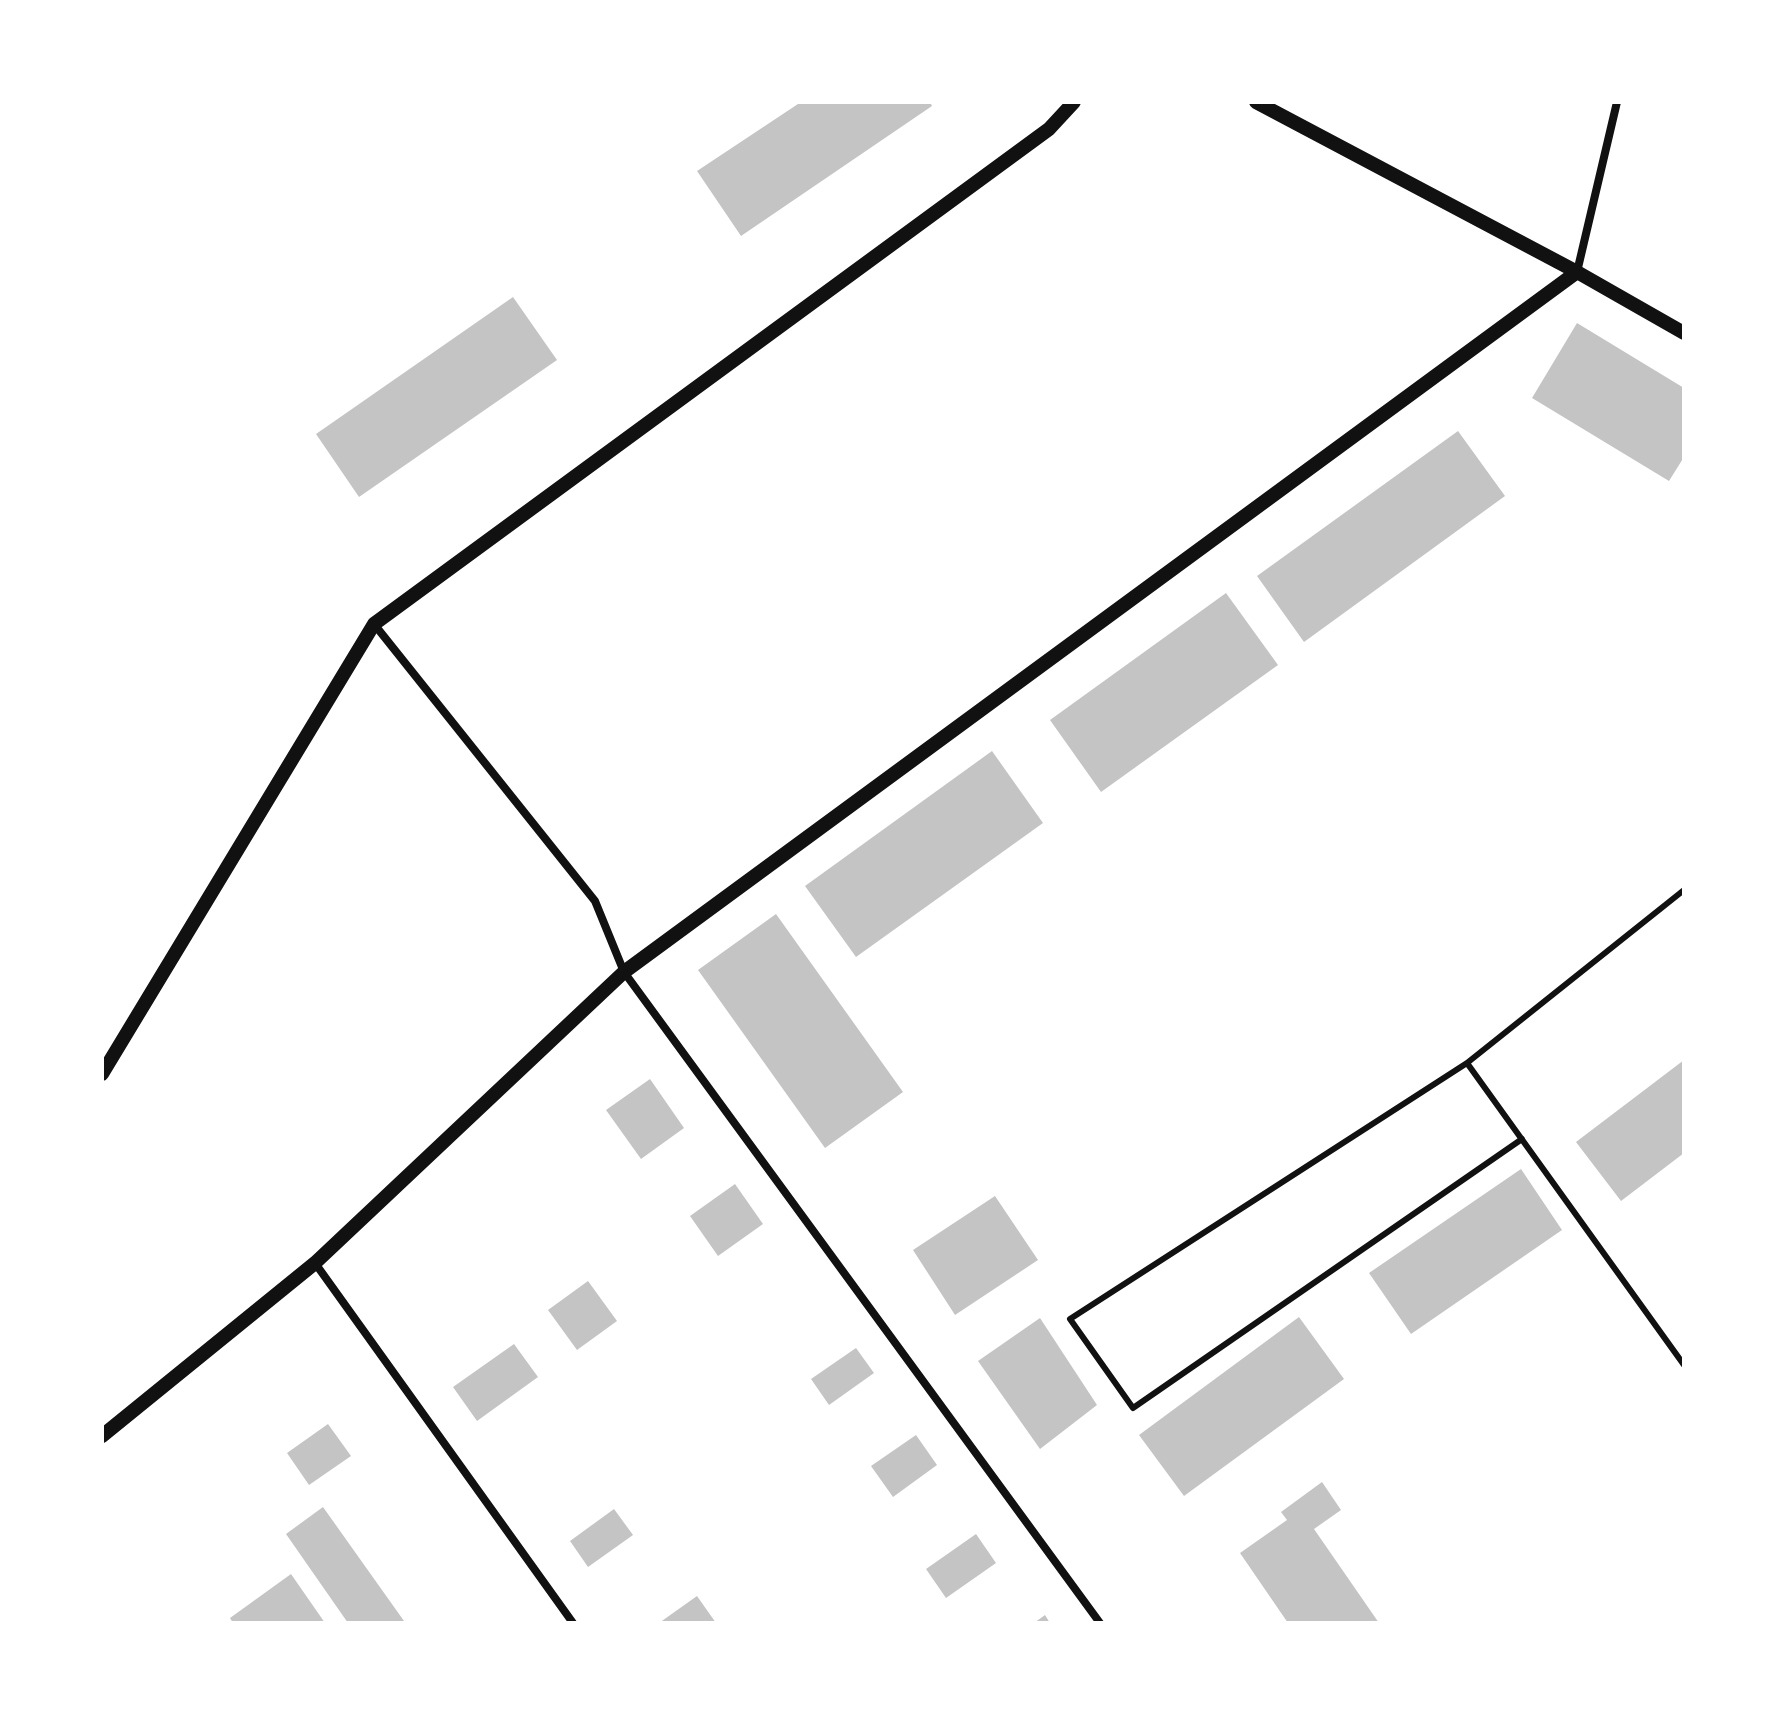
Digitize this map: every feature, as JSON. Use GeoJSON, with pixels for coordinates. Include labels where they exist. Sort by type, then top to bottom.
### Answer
{"type":"FeatureCollection","features":[{"type":"Feature","properties":{"kind":"street"},"geometry":{"type":"LineString","coordinates":[[102,1074],[374,624],[1036,139],[1074,102]]}},
{"type":"Feature","properties":{"kind":"street"},"geometry":{"type":"LineString","coordinates":[[1256,102],[1577,272],[1684,333]]}},
{"type":"Feature","properties":{"kind":"street"},"geometry":{"type":"LineString","coordinates":[[102,1436],[315,1263],[624,972],[1577,272],[1617,102]]}},
{"type":"Feature","properties":{"kind":"street"},"geometry":{"type":"LineString","coordinates":[[374,624],[595,901],[624,972],[1100,1623]]}},
{"type":"Feature","properties":{"kind":"street"},"geometry":{"type":"LineString","coordinates":[[315,1263],[573,1623]]}},
{"type":"Feature","properties":{"kind":"lane"},"geometry":{"type":"LineString","coordinates":[[1522,1139],[1133,1408],[1070,1319],[1467,1063],[1684,890]]}},
{"type":"Feature","properties":{"kind":"lane"},"geometry":{"type":"LineString","coordinates":[[1467,1063],[1684,1365]]}},
{"type":"Feature","properties":{"kind":"building"},"geometry":{"type":"Polygon","coordinates":[[[801,102],[930,102],[932,106],[741,236],[697,171],[801,102]]]}},
{"type":"Feature","properties":{"kind":"building"},"geometry":{"type":"Polygon","coordinates":[[[513,297],[557,360],[359,497],[316,434],[513,297]]]}},
{"type":"Feature","properties":{"kind":"building"},"geometry":{"type":"Polygon","coordinates":[[[1577,323],[1684,388],[1684,457],[1669,481],[1532,398],[1577,323]]]}},
{"type":"Feature","properties":{"kind":"building"},"geometry":{"type":"Polygon","coordinates":[[[1458,431],[1505,496],[1304,642],[1257,576],[1458,431]]]}},
{"type":"Feature","properties":{"kind":"building"},"geometry":{"type":"Polygon","coordinates":[[[1226,593],[1278,665],[1101,792],[1050,720],[1226,593]]]}},
{"type":"Feature","properties":{"kind":"building"},"geometry":{"type":"Polygon","coordinates":[[[992,751],[1043,823],[856,957],[805,886],[992,751]]]}},
{"type":"Feature","properties":{"kind":"building"},"geometry":{"type":"Polygon","coordinates":[[[776,914],[903,1092],[825,1148],[698,970],[776,914]]]}},
{"type":"Feature","properties":{"kind":"building"},"geometry":{"type":"Polygon","coordinates":[[[1684,1060],[1684,1153],[1621,1201],[1576,1142],[1684,1060]]]}},
{"type":"Feature","properties":{"kind":"building"},"geometry":{"type":"Polygon","coordinates":[[[650,1079],[684,1128],[641,1159],[606,1110],[650,1079]]]}},
{"type":"Feature","properties":{"kind":"building"},"geometry":{"type":"Polygon","coordinates":[[[1521,1169],[1562,1230],[1411,1334],[1369,1273],[1521,1169]]]}},
{"type":"Feature","properties":{"kind":"building"},"geometry":{"type":"Polygon","coordinates":[[[735,1184],[763,1224],[718,1256],[690,1216],[735,1184]]]}},
{"type":"Feature","properties":{"kind":"building"},"geometry":{"type":"Polygon","coordinates":[[[995,1196],[1038,1260],[955,1315],[913,1250],[995,1196]]]}},
{"type":"Feature","properties":{"kind":"building"},"geometry":{"type":"Polygon","coordinates":[[[588,1281],[617,1321],[577,1350],[548,1310],[588,1281]]]}},
{"type":"Feature","properties":{"kind":"building"},"geometry":{"type":"Polygon","coordinates":[[[1299,1317],[1344,1379],[1184,1496],[1139,1435],[1299,1317]]]}},
{"type":"Feature","properties":{"kind":"building"},"geometry":{"type":"Polygon","coordinates":[[[1040,1318],[1097,1405],[1040,1449],[978,1361],[1040,1318]]]}},
{"type":"Feature","properties":{"kind":"building"},"geometry":{"type":"Polygon","coordinates":[[[514,1344],[538,1377],[477,1421],[453,1387],[514,1344]]]}},
{"type":"Feature","properties":{"kind":"building"},"geometry":{"type":"Polygon","coordinates":[[[856,1348],[874,1373],[829,1405],[811,1379],[856,1348]]]}},
{"type":"Feature","properties":{"kind":"building"},"geometry":{"type":"Polygon","coordinates":[[[328,1424],[351,1456],[309,1485],[287,1453],[328,1424]]]}},
{"type":"Feature","properties":{"kind":"building"},"geometry":{"type":"Polygon","coordinates":[[[916,1435],[937,1465],[893,1497],[871,1466],[916,1435]]]}},
{"type":"Feature","properties":{"kind":"building"},"geometry":{"type":"Polygon","coordinates":[[[1322,1482],[1341,1510],[1314,1529],[1379,1623],[1288,1623],[1240,1553],[1287,1520],[1281,1512],[1322,1482]]]}},
{"type":"Feature","properties":{"kind":"building"},"geometry":{"type":"Polygon","coordinates":[[[323,1507],[404,1621],[348,1623],[286,1534],[323,1507]]]}},
{"type":"Feature","properties":{"kind":"building"},"geometry":{"type":"Polygon","coordinates":[[[614,1509],[633,1535],[588,1567],[570,1541],[614,1509]]]}},
{"type":"Feature","properties":{"kind":"building"},"geometry":{"type":"Polygon","coordinates":[[[976,1534],[996,1563],[946,1598],[926,1569],[976,1534]]]}},
{"type":"Feature","properties":{"kind":"building"},"geometry":{"type":"Polygon","coordinates":[[[291,1574],[325,1623],[233,1623],[230,1618],[291,1574]]]}},
{"type":"Feature","properties":{"kind":"building"},"geometry":{"type":"Polygon","coordinates":[[[697,1596],[716,1623],[659,1623],[697,1596]]]}},
{"type":"Feature","properties":{"kind":"building"},"geometry":{"type":"Polygon","coordinates":[[[1045,1615],[1050,1623],[1034,1623],[1045,1615]]]}}]}
